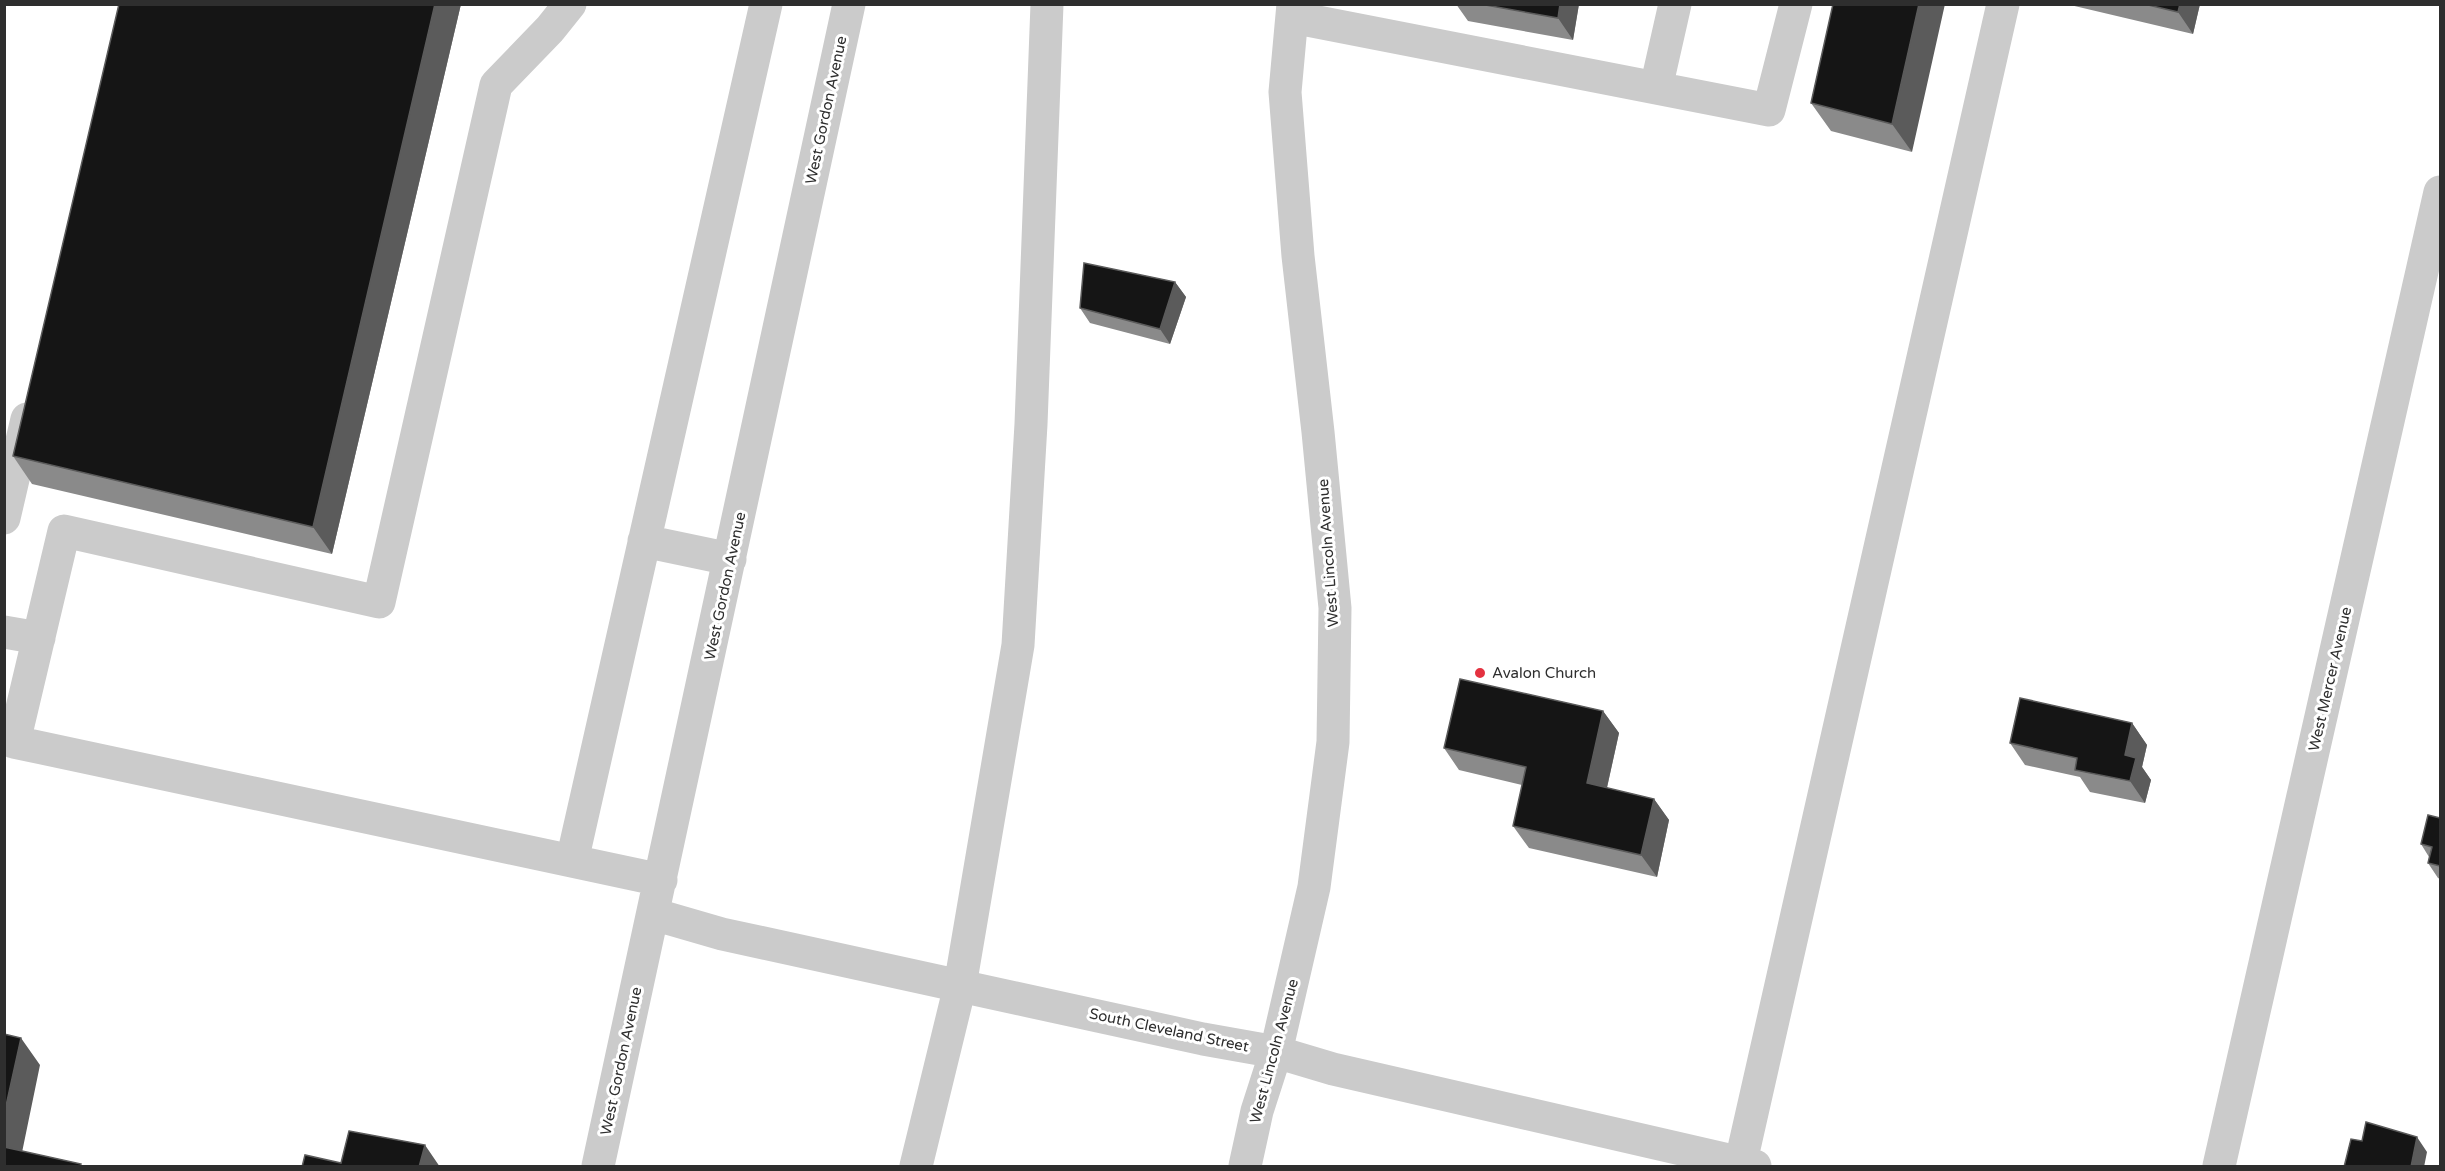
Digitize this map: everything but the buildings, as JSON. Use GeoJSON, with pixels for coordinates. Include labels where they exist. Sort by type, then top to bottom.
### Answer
{"type":"FeatureCollection","features":[{"type":"Feature","properties":{"kind":"street"},"geometry":{"type":"LineString","coordinates":[[570,4],[556,24],[496,86],[379,602],[64,531],[14,742],[661,880]]}},
{"type":"Feature","properties":{"kind":"street"},"geometry":{"type":"LineString","coordinates":[[572,861],[766,4]]}},
{"type":"Feature","properties":{"kind":"street","name":"West Gordon Avenue"},"geometry":{"type":"LineString","coordinates":[[598,1167],[849,4]]}},
{"type":"Feature","properties":{"kind":"street"},"geometry":{"type":"LineString","coordinates":[[916,1167],[960,986],[1018,645],[1031,424],[1047,4]]}},
{"type":"Feature","properties":{"kind":"street"},"geometry":{"type":"LineString","coordinates":[[1656,88],[1675,4]]}},
{"type":"Feature","properties":{"kind":"street"},"geometry":{"type":"LineString","coordinates":[[1292,11],[1769,110],[1796,4]]}},
{"type":"Feature","properties":{"kind":"street"},"geometry":{"type":"LineString","coordinates":[[1745,1165],[2003,4]]}},
{"type":"Feature","properties":{"kind":"street","name":"West Lincoln Avenue"},"geometry":{"type":"LineString","coordinates":[[1245,1167],[1257,1111],[1276,1052],[1314,887],[1333,742],[1335,608],[1298,256],[1285,92],[1292,11]]}},
{"type":"Feature","properties":{"kind":"street","name":"West Mercer Avenue"},"geometry":{"type":"LineString","coordinates":[[2219,1167],[2440,192]]}},
{"type":"Feature","properties":{"kind":"street"},"geometry":{"type":"LineString","coordinates":[[4,518],[33,390]]}},
{"type":"Feature","properties":{"kind":"street"},"geometry":{"type":"LineString","coordinates":[[644,541],[730,559]]}},
{"type":"Feature","properties":{"kind":"street"},"geometry":{"type":"LineString","coordinates":[[4,632],[39,638]]}},
{"type":"Feature","properties":{"kind":"street","name":"South Cleveland Street"},"geometry":{"type":"LineString","coordinates":[[653,914],[722,934],[1203,1039],[1276,1052],[1333,1069],[1745,1165]]}},
{"type":"Feature","properties":{"kind":"place","name":"Avalon Church"},"geometry":{"type":"Point","coordinates":[1480,673]}}]}
